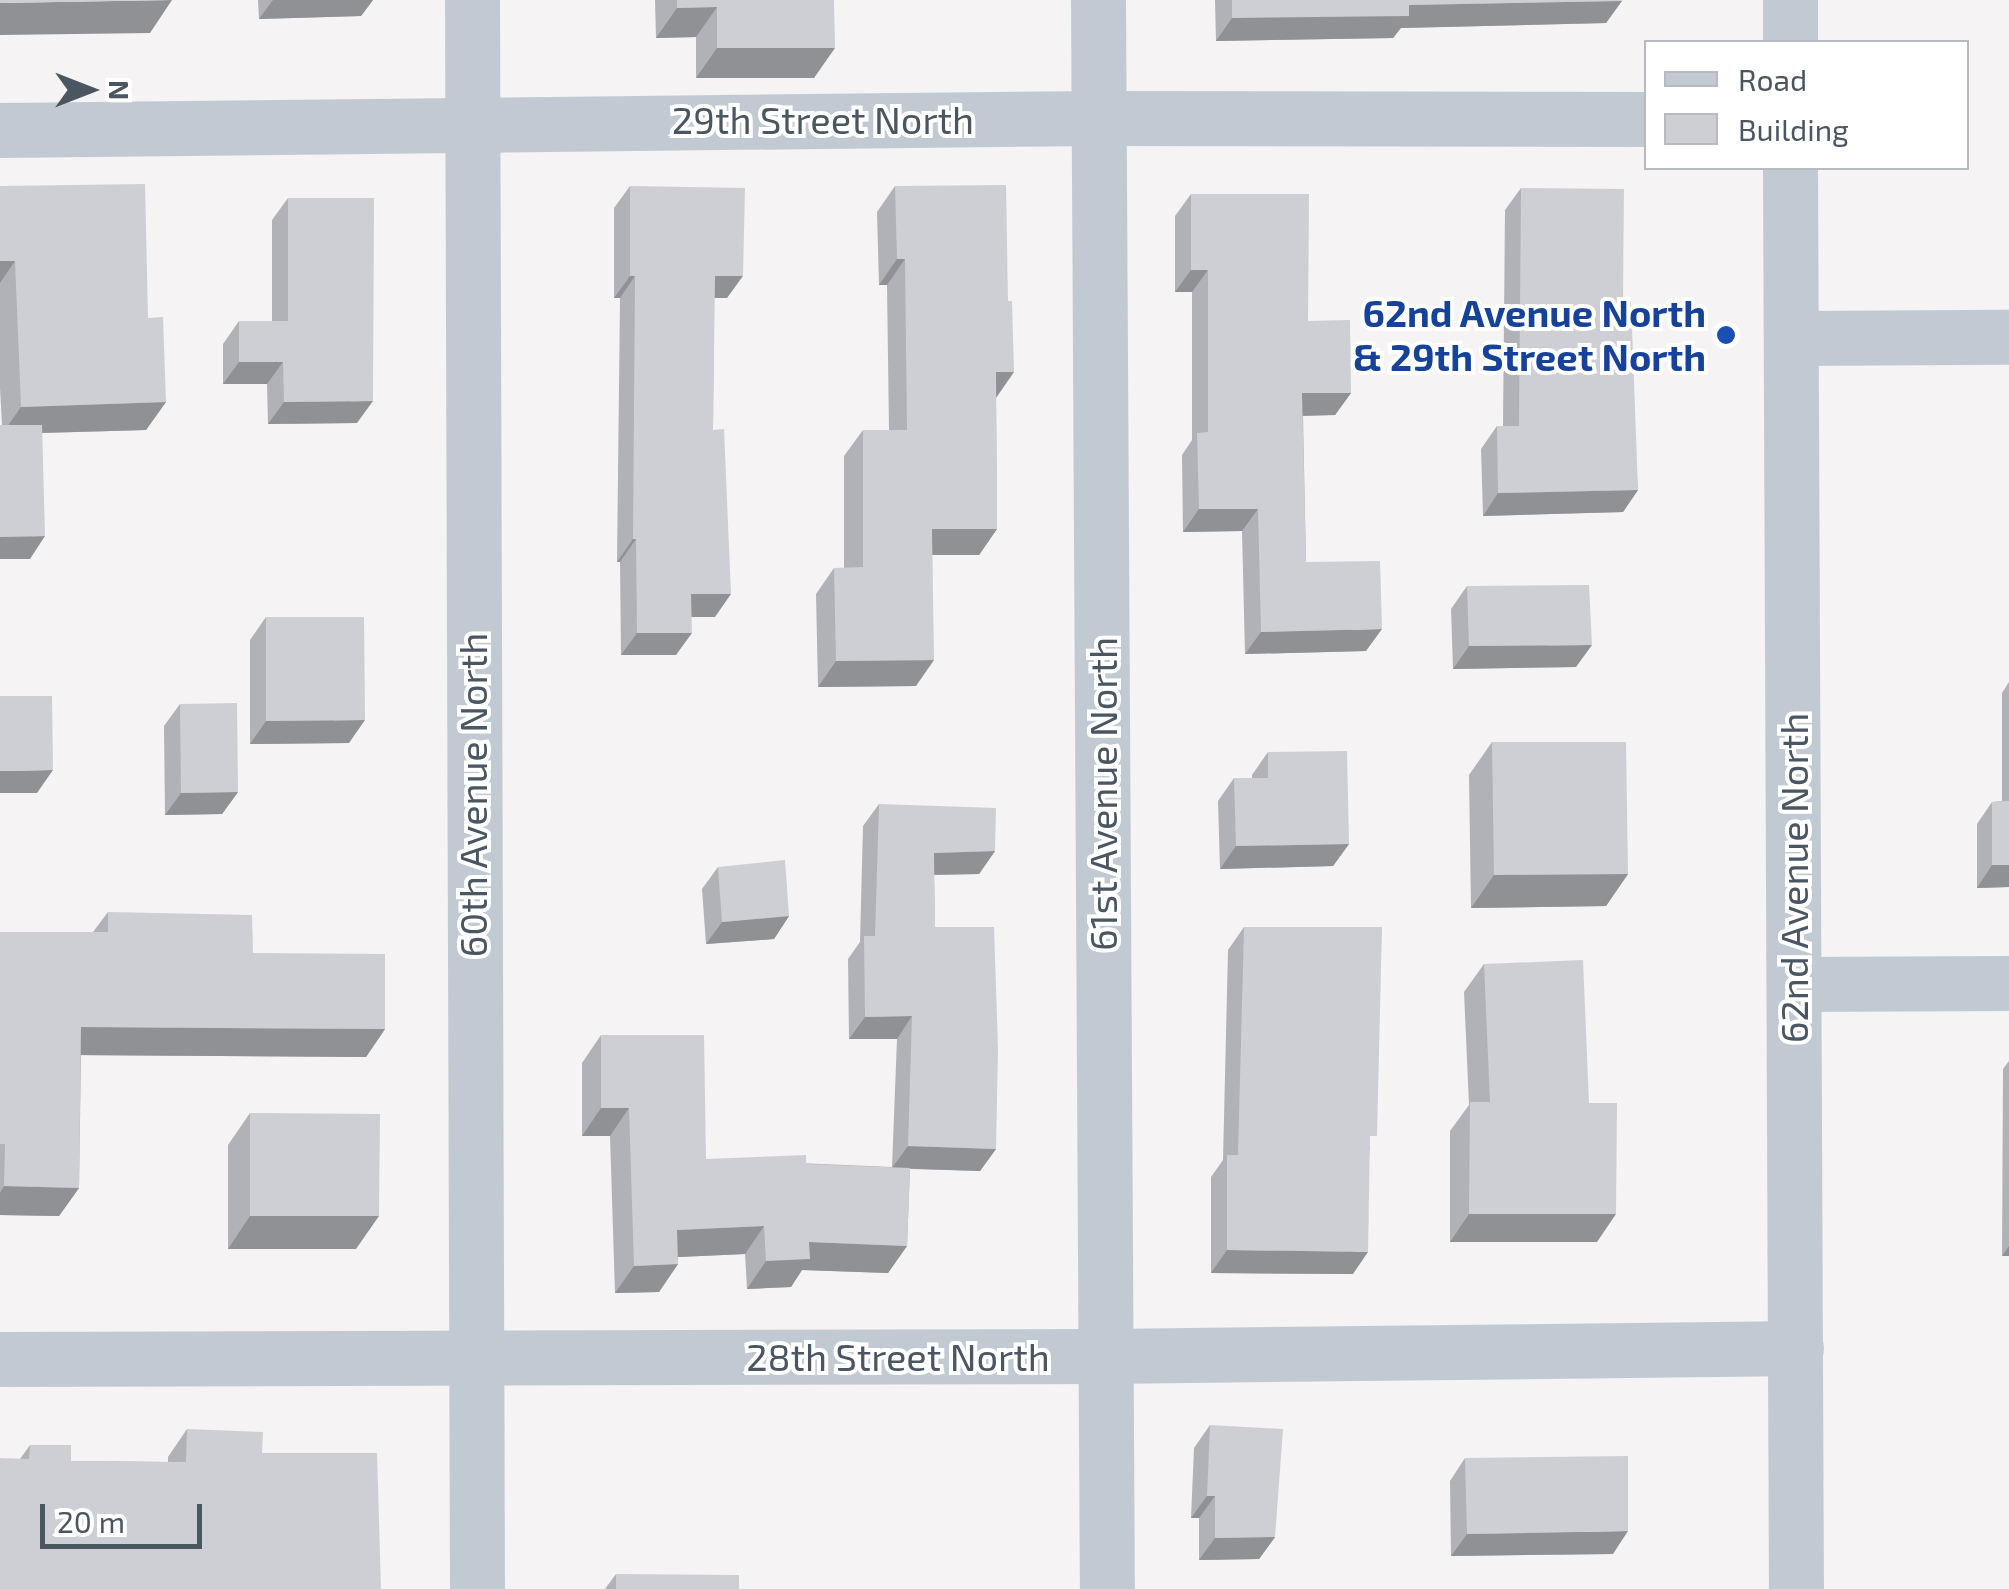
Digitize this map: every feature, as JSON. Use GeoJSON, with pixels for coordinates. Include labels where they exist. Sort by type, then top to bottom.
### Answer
{"type":"FeatureCollection","features":[{"type":"Feature","properties":{"kind":"street","name":"60th Avenue North"},"geometry":{"type":"LineString","coordinates":[[472,0],[477,1589]]}},
{"type":"Feature","properties":{"kind":"street","name":"61st Avenue North"},"geometry":{"type":"LineString","coordinates":[[1098,0],[1107,1589]]}},
{"type":"Feature","properties":{"kind":"street"},"geometry":{"type":"LineString","coordinates":[[1790,0],[1790,40]]}},
{"type":"Feature","properties":{"kind":"street","name":"29th Street North"},"geometry":{"type":"LineString","coordinates":[[0,130],[1099,118],[1644,120]]}},
{"type":"Feature","properties":{"kind":"street","name":"62nd Avenue North"},"geometry":{"type":"LineString","coordinates":[[1790,170],[1796,1589]]}},
{"type":"Feature","properties":{"kind":"street"},"geometry":{"type":"LineString","coordinates":[[1792,338],[2009,337]]}},
{"type":"Feature","properties":{"kind":"street"},"geometry":{"type":"LineString","coordinates":[[1795,984],[2009,982]]}},
{"type":"Feature","properties":{"kind":"street","name":"28th Street North"},"geometry":{"type":"LineString","coordinates":[[0,1360],[1106,1356],[1796,1348]]}},
{"type":"Feature","properties":{"kind":"building"},"geometry":{"type":"Polygon","coordinates":[[[0,0],[172,0],[0,3],[0,0]]]}},
{"type":"Feature","properties":{"kind":"building"},"geometry":{"type":"Polygon","coordinates":[[[677,0],[834,0],[835,48],[717,48],[717,7],[677,8],[677,0]]]}},
{"type":"Feature","properties":{"kind":"building"},"geometry":{"type":"Polygon","coordinates":[[[1232,0],[1622,1],[1409,5],[1409,16],[1232,18],[1232,0]]]}},
{"type":"Feature","properties":{"kind":"building"},"geometry":{"type":"Polygon","coordinates":[[[145,184],[148,318],[163,317],[166,402],[21,407],[15,261],[0,261],[0,186],[145,184]]]}},
{"type":"Feature","properties":{"kind":"building"},"geometry":{"type":"Polygon","coordinates":[[[1006,185],[1014,372],[996,372],[997,529],[932,529],[934,660],[836,661],[834,568],[863,567],[863,430],[907,430],[905,259],[897,259],[895,186],[1006,185]]]}},
{"type":"Feature","properties":{"kind":"building"},"geometry":{"type":"Polygon","coordinates":[[[630,186],[745,188],[743,276],[715,276],[713,430],[724,429],[731,594],[691,594],[692,633],[637,633],[633,539],[635,276],[630,276],[630,186]]]}},
{"type":"Feature","properties":{"kind":"building"},"geometry":{"type":"Polygon","coordinates":[[[1521,188],[1624,189],[1623,301],[1631,301],[1638,490],[1498,493],[1497,426],[1519,426],[1521,188]]]}},
{"type":"Feature","properties":{"kind":"building"},"geometry":{"type":"Polygon","coordinates":[[[1191,194],[1309,194],[1308,321],[1350,320],[1351,393],[1302,393],[1306,562],[1380,561],[1382,629],[1261,632],[1258,509],[1199,509],[1197,433],[1208,432],[1208,270],[1191,270],[1191,194]]]}},
{"type":"Feature","properties":{"kind":"building"},"geometry":{"type":"Polygon","coordinates":[[[288,198],[374,198],[373,401],[284,402],[283,362],[239,362],[239,321],[288,321],[288,198]]]}},
{"type":"Feature","properties":{"kind":"building"},"geometry":{"type":"Polygon","coordinates":[[[0,425],[42,425],[45,536],[0,537],[0,425]]]}},
{"type":"Feature","properties":{"kind":"building"},"geometry":{"type":"Polygon","coordinates":[[[1589,585],[1592,645],[1469,646],[1467,586],[1589,585]]]}},
{"type":"Feature","properties":{"kind":"building"},"geometry":{"type":"Polygon","coordinates":[[[266,617],[364,617],[365,720],[266,721],[266,617]]]}},
{"type":"Feature","properties":{"kind":"building"},"geometry":{"type":"Polygon","coordinates":[[[0,696],[52,696],[53,770],[0,771],[0,696]]]}},
{"type":"Feature","properties":{"kind":"building"},"geometry":{"type":"Polygon","coordinates":[[[237,703],[238,792],[181,793],[180,704],[237,703]]]}},
{"type":"Feature","properties":{"kind":"building"},"geometry":{"type":"Polygon","coordinates":[[[1492,742],[1626,742],[1628,874],[1494,875],[1492,742]]]}},
{"type":"Feature","properties":{"kind":"building"},"geometry":{"type":"Polygon","coordinates":[[[1347,751],[1349,844],[1236,846],[1234,778],[1268,778],[1268,752],[1347,751]]]}},
{"type":"Feature","properties":{"kind":"building"},"geometry":{"type":"Polygon","coordinates":[[[2009,801],[2009,865],[1992,865],[1992,802],[2009,801]]]}},
{"type":"Feature","properties":{"kind":"building"},"geometry":{"type":"Polygon","coordinates":[[[879,804],[996,808],[995,851],[934,853],[935,927],[994,927],[996,1149],[908,1146],[912,1016],[865,1017],[864,936],[875,936],[879,804]]]}},
{"type":"Feature","properties":{"kind":"building"},"geometry":{"type":"Polygon","coordinates":[[[785,860],[789,916],[722,922],[718,867],[785,860]]]}},
{"type":"Feature","properties":{"kind":"building"},"geometry":{"type":"Polygon","coordinates":[[[108,912],[252,915],[253,953],[385,954],[385,1029],[81,1027],[79,1188],[4,1186],[5,1144],[0,1144],[0,932],[108,932],[108,912]]]}},
{"type":"Feature","properties":{"kind":"building"},"geometry":{"type":"Polygon","coordinates":[[[1244,927],[1382,927],[1377,1136],[1370,1136],[1368,1252],[1227,1250],[1227,1155],[1238,1155],[1244,927]]]}},
{"type":"Feature","properties":{"kind":"building"},"geometry":{"type":"Polygon","coordinates":[[[1583,960],[1589,1103],[1617,1103],[1616,1214],[1469,1214],[1470,1102],[1490,1102],[1484,964],[1583,960]]]}},
{"type":"Feature","properties":{"kind":"building"},"geometry":{"type":"Polygon","coordinates":[[[601,1035],[704,1035],[706,1159],[806,1155],[806,1164],[910,1168],[907,1246],[809,1242],[810,1259],[766,1261],[764,1226],[677,1230],[678,1264],[634,1266],[629,1108],[601,1108],[601,1035]]]}},
{"type":"Feature","properties":{"kind":"building"},"geometry":{"type":"Polygon","coordinates":[[[250,1113],[380,1114],[379,1216],[250,1216],[250,1113]]]}},
{"type":"Feature","properties":{"kind":"building"},"geometry":{"type":"Polygon","coordinates":[[[1210,1425],[1283,1429],[1275,1537],[1215,1538],[1215,1496],[1207,1496],[1210,1425]]]}},
{"type":"Feature","properties":{"kind":"building"},"geometry":{"type":"Polygon","coordinates":[[[187,1429],[263,1432],[262,1453],[377,1453],[381,1589],[0,1589],[0,1458],[29,1459],[30,1445],[71,1445],[71,1461],[186,1462],[187,1429]]]}},
{"type":"Feature","properties":{"kind":"building"},"geometry":{"type":"Polygon","coordinates":[[[1628,1456],[1628,1531],[1467,1534],[1465,1458],[1628,1456]]]}},
{"type":"Feature","properties":{"kind":"building"},"geometry":{"type":"Polygon","coordinates":[[[616,1574],[739,1575],[739,1589],[616,1589],[616,1574]]]}},
{"type":"Feature","properties":{"kind":"place","name":"62nd Avenue North & 29th Street North"},"geometry":{"type":"Point","coordinates":[1726,335]}}]}
